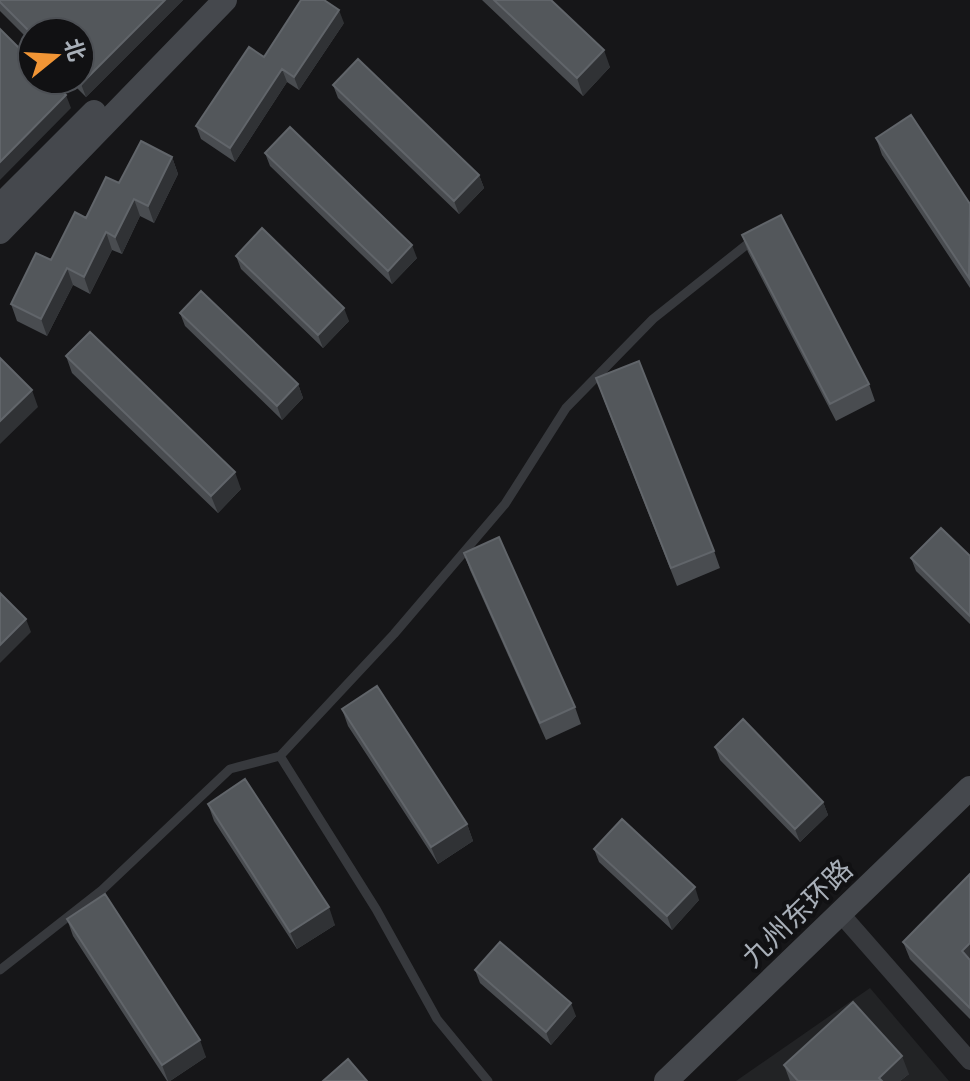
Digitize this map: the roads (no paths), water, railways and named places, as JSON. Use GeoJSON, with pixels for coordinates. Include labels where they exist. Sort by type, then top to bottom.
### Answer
{"type":"FeatureCollection","features":[{"type":"Feature","properties":{"kind":"main road"},"geometry":{"type":"LineString","coordinates":[[0,206],[205,0]]}},
{"type":"Feature","properties":{"kind":"main road"},"geometry":{"type":"LineString","coordinates":[[0,232],[225,0]]}},
{"type":"Feature","properties":{"kind":"main road","name":"九州东环路"},"geometry":{"type":"LineString","coordinates":[[666,1081],[970,788]]}},
{"type":"Feature","properties":{"kind":"street"},"geometry":{"type":"LineString","coordinates":[[840,913],[970,1061]]}},
{"type":"Feature","properties":{"kind":"lane"},"geometry":{"type":"LineString","coordinates":[[0,970],[102,890],[230,769],[280,756],[394,634],[505,504],[566,408],[653,319],[759,234]]}},
{"type":"Feature","properties":{"kind":"lane"},"geometry":{"type":"LineString","coordinates":[[280,756],[376,909],[437,1019],[488,1081]]}}]}
